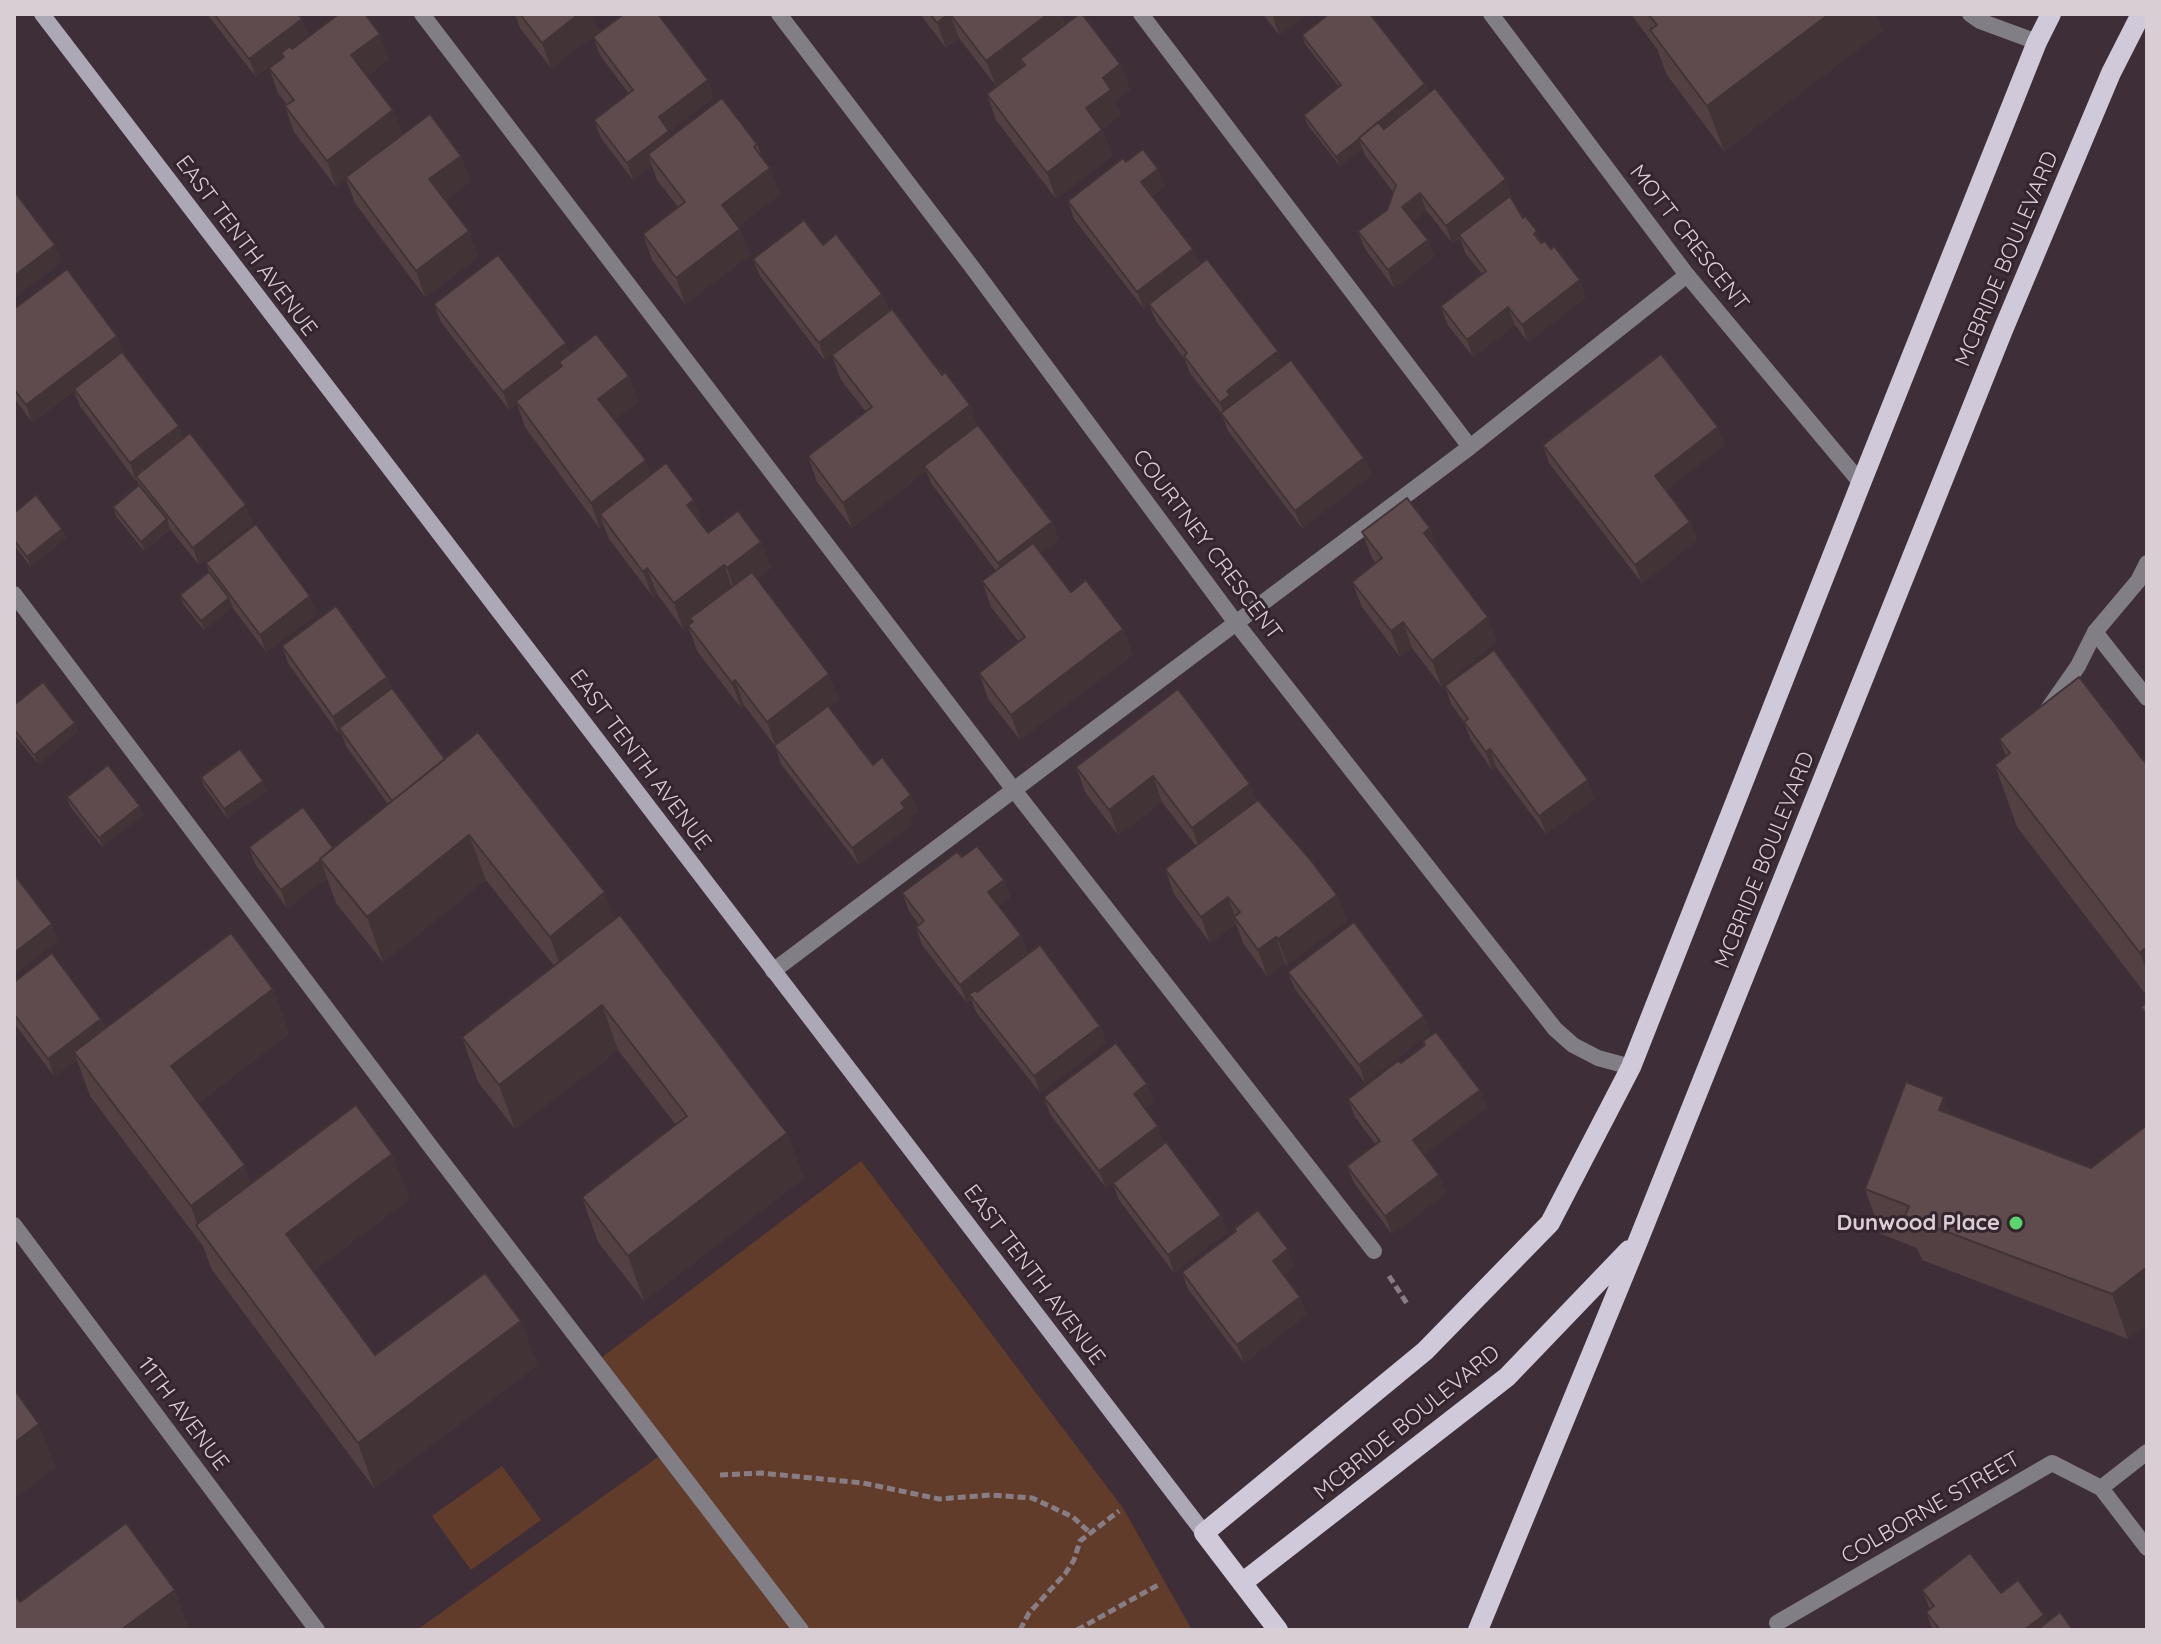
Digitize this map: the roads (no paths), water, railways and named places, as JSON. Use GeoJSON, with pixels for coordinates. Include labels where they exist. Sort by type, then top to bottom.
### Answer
{"type":"FeatureCollection","features":[{"type":"Feature","properties":{"kind":"main road","name":"EAST TENTH AVENUE"},"geometry":{"type":"LineString","coordinates":[[42,14],[1204,1533]]}},
{"type":"Feature","properties":{"kind":"main road","name":"MCBRIDE BOULEVARD"},"geometry":{"type":"LineString","coordinates":[[1204,1533],[1425,1351],[1550,1223],[1631,1067],[1861,483],[2037,42],[2051,14]]}},
{"type":"Feature","properties":{"kind":"main road","name":"MCBRIDE BOULEVARD"},"geometry":{"type":"LineString","coordinates":[[1242,1583],[1507,1377],[1638,1241],[2003,330],[2111,73],[2141,14]]}},
{"type":"Feature","properties":{"kind":"main road"},"geometry":{"type":"LineString","coordinates":[[1478,1630],[1638,1241]]}},
{"type":"Feature","properties":{"kind":"main road"},"geometry":{"type":"LineString","coordinates":[[1204,1533],[1278,1630]]}},
{"type":"Feature","properties":{"kind":"street"},"geometry":{"type":"LineString","coordinates":[[422,14],[1014,790],[1374,1251]]}},
{"type":"Feature","properties":{"kind":"street","name":"COURTNEY CRESCENT"},"geometry":{"type":"LineString","coordinates":[[779,14],[972,267],[1236,623],[1555,1029],[1573,1045],[1598,1058],[1631,1067]]}},
{"type":"Feature","properties":{"kind":"street"},"geometry":{"type":"LineString","coordinates":[[1141,14],[1470,447]]}},
{"type":"Feature","properties":{"kind":"street","name":"MOTT CRESCENT"},"geometry":{"type":"LineString","coordinates":[[1491,14],[1687,275],[1861,483]]}},
{"type":"Feature","properties":{"kind":"street"},"geometry":{"type":"LineString","coordinates":[[1970,14],[1980,21],[2037,42]]}},
{"type":"Feature","properties":{"kind":"street"},"geometry":{"type":"LineString","coordinates":[[773,971],[1470,447],[1687,275]]}},
{"type":"Feature","properties":{"kind":"street"},"geometry":{"type":"LineString","coordinates":[[2034,729],[2078,666],[2095,632],[2138,581],[2147,563]]}},
{"type":"Feature","properties":{"kind":"street"},"geometry":{"type":"LineString","coordinates":[[14,594],[801,1630]]}},
{"type":"Feature","properties":{"kind":"street"},"geometry":{"type":"LineString","coordinates":[[2095,632],[2147,698]]}},
{"type":"Feature","properties":{"kind":"street","name":"11TH AVENUE"},"geometry":{"type":"LineString","coordinates":[[14,1225],[317,1630]]}},
{"type":"Feature","properties":{"kind":"street"},"geometry":{"type":"LineString","coordinates":[[2147,1452],[2101,1488],[2147,1548]]}},
{"type":"Feature","properties":{"kind":"street","name":"COLBORNE STREET"},"geometry":{"type":"LineString","coordinates":[[1776,1627],[2052,1463],[2101,1488]]}},
{"type":"Feature","properties":{"kind":"place","name":"Dunwood Place"},"geometry":{"type":"Point","coordinates":[2016,1223]}}]}
